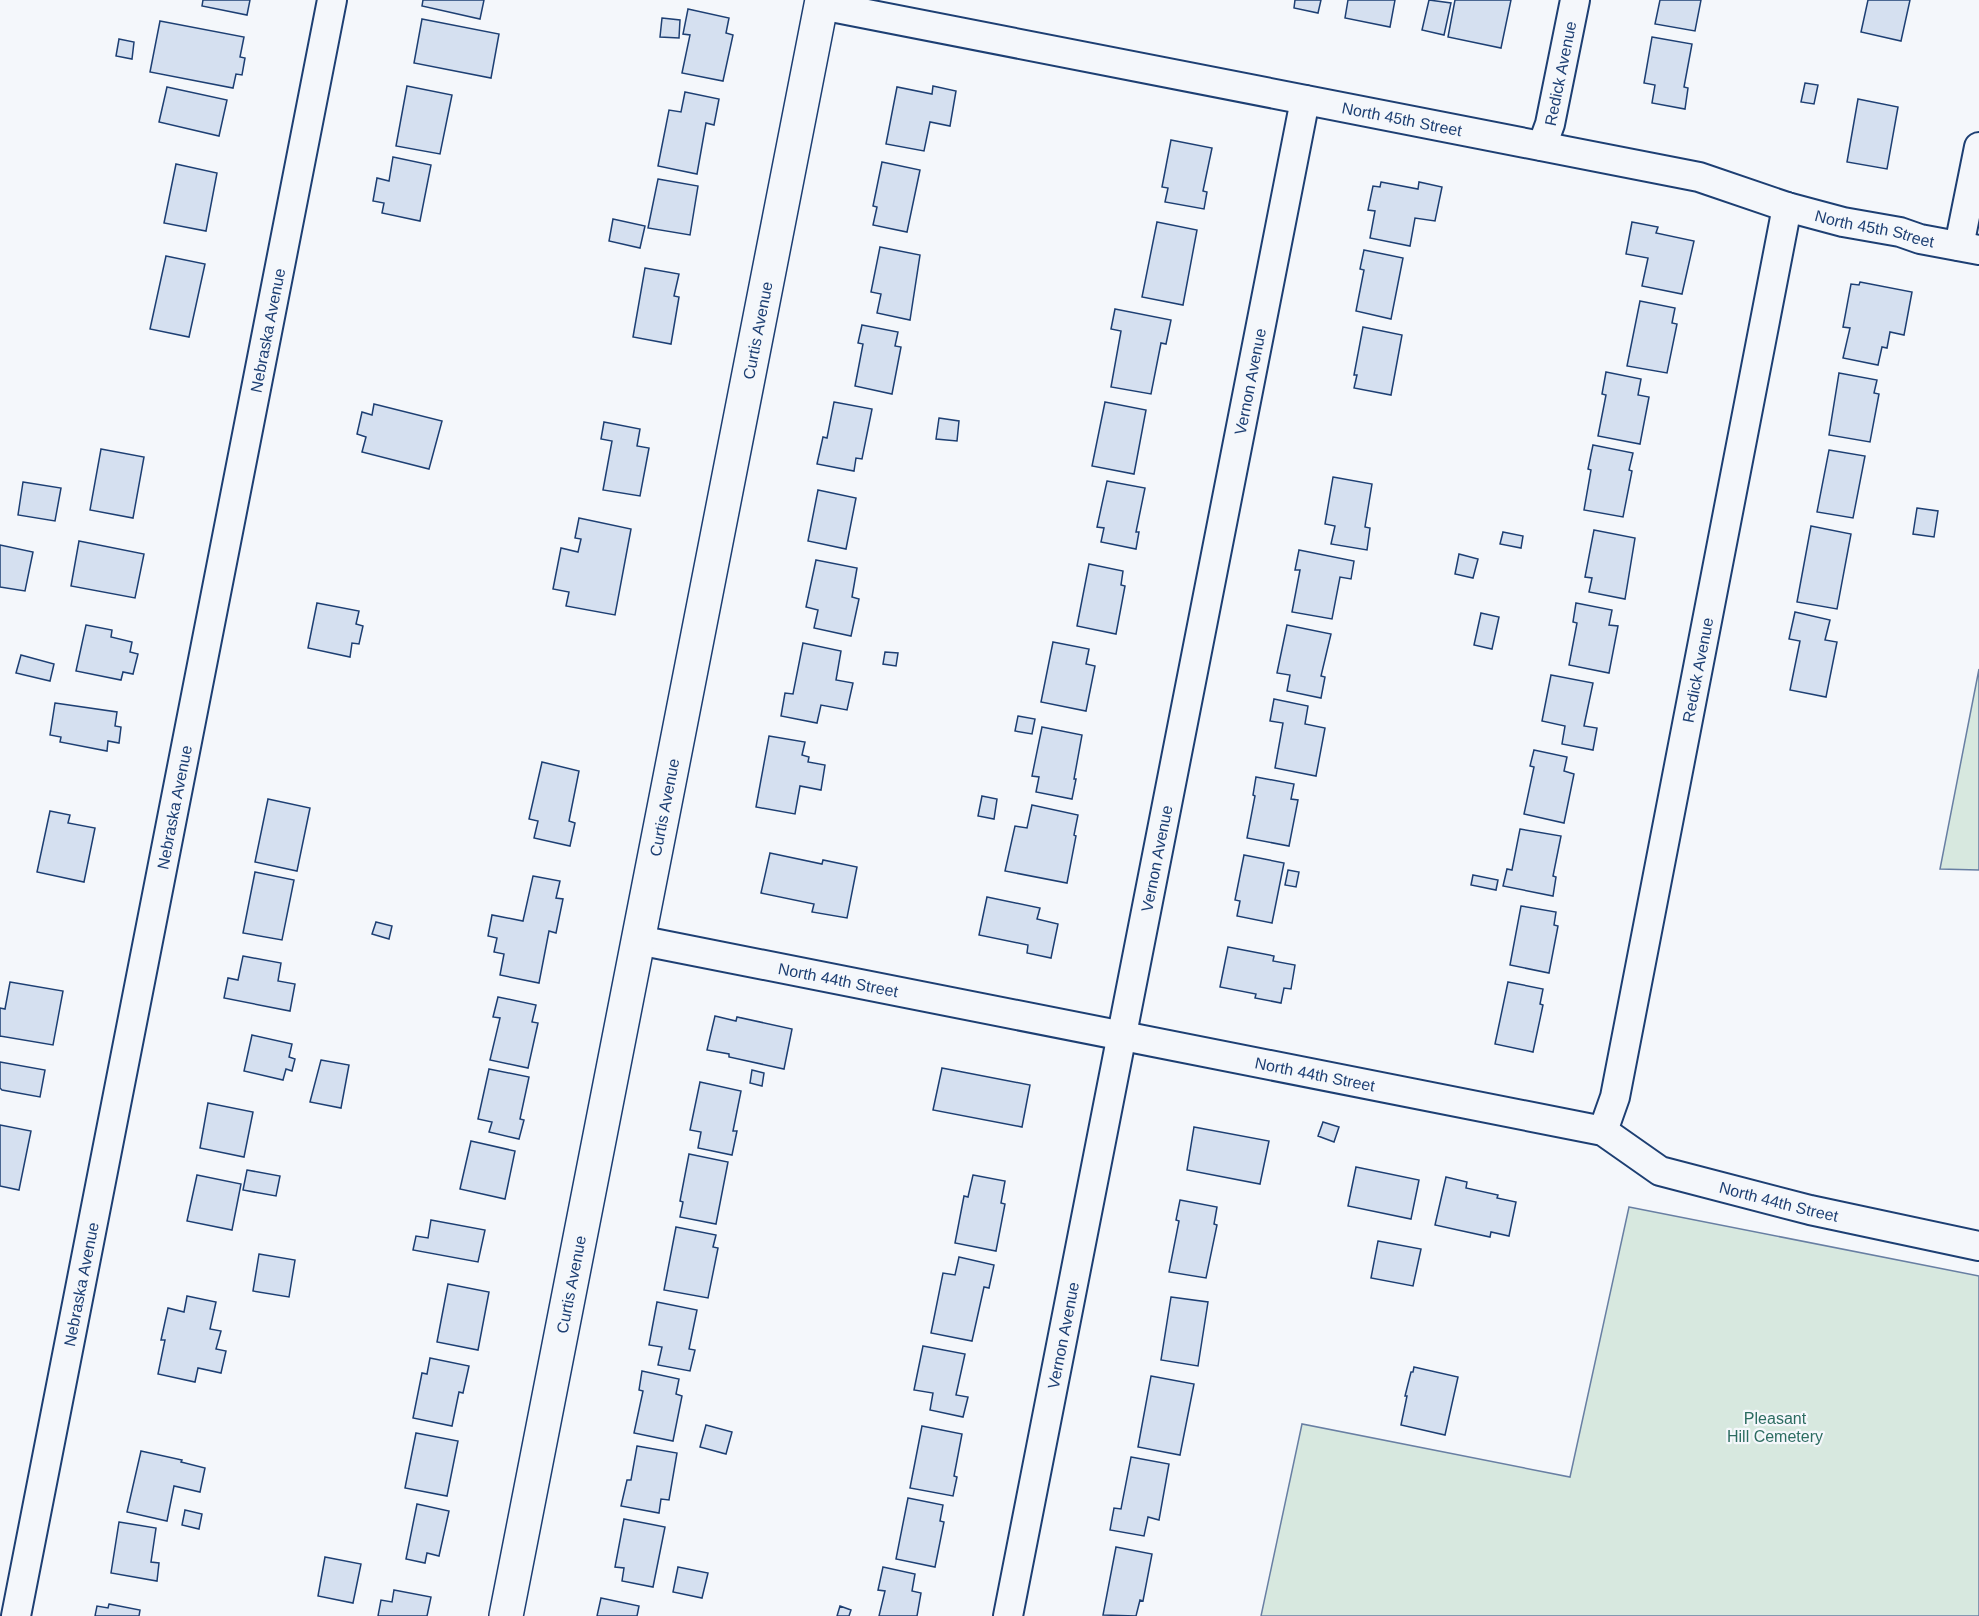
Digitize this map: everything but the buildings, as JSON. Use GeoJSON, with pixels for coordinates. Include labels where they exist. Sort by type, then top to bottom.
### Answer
{"type":"FeatureCollection","features":[{"type":"Feature","properties":{"kind":"street","name":"Nebraska Avenue"},"geometry":{"type":"LineString","coordinates":[[16,1616],[332,0]]}},
{"type":"Feature","properties":{"kind":"street","name":"Redick Avenue"},"geometry":{"type":"LineString","coordinates":[[1542,146],[1550,124],[1575,0]]}},
{"type":"Feature","properties":{"kind":"street","name":"North 45th Street"},"geometry":{"type":"LineString","coordinates":[[821,3],[1699,177],[1787,207],[1843,222],[1969,248]]}},
{"type":"Feature","properties":{"kind":"street","name":"Curtis Avenue"},"geometry":{"type":"LineString","coordinates":[[506,1616],[821,3]]}},
{"type":"Feature","properties":{"kind":"street","name":"Vernon Avenue"},"geometry":{"type":"LineString","coordinates":[[1008,1616],[1305,100]]}},
{"type":"Feature","properties":{"kind":"street"},"geometry":{"type":"LineString","coordinates":[[1969,248],[1979,147]]}},
{"type":"Feature","properties":{"kind":"street","name":"Redick Avenue"},"geometry":{"type":"LineString","coordinates":[[1604,1131],[1615,1096],[1787,207]]}},
{"type":"Feature","properties":{"kind":"street","name":"North 44th Street"},"geometry":{"type":"LineString","coordinates":[[638,940],[1604,1131],[1660,1171],[1810,1210],[1979,1246]]}},
{"type":"Feature","properties":{"kind":"green space"},"geometry":{"type":"Polygon","coordinates":[[[1979,669],[1979,870],[1940,869],[1979,669]]]}},
{"type":"Feature","properties":{"kind":"green space","name":"Pleasant Hill Cemetery"},"geometry":{"type":"Polygon","coordinates":[[[1629,1207],[1979,1276],[1979,1616],[1261,1616],[1302,1424],[1570,1477],[1629,1207]]]}}]}
